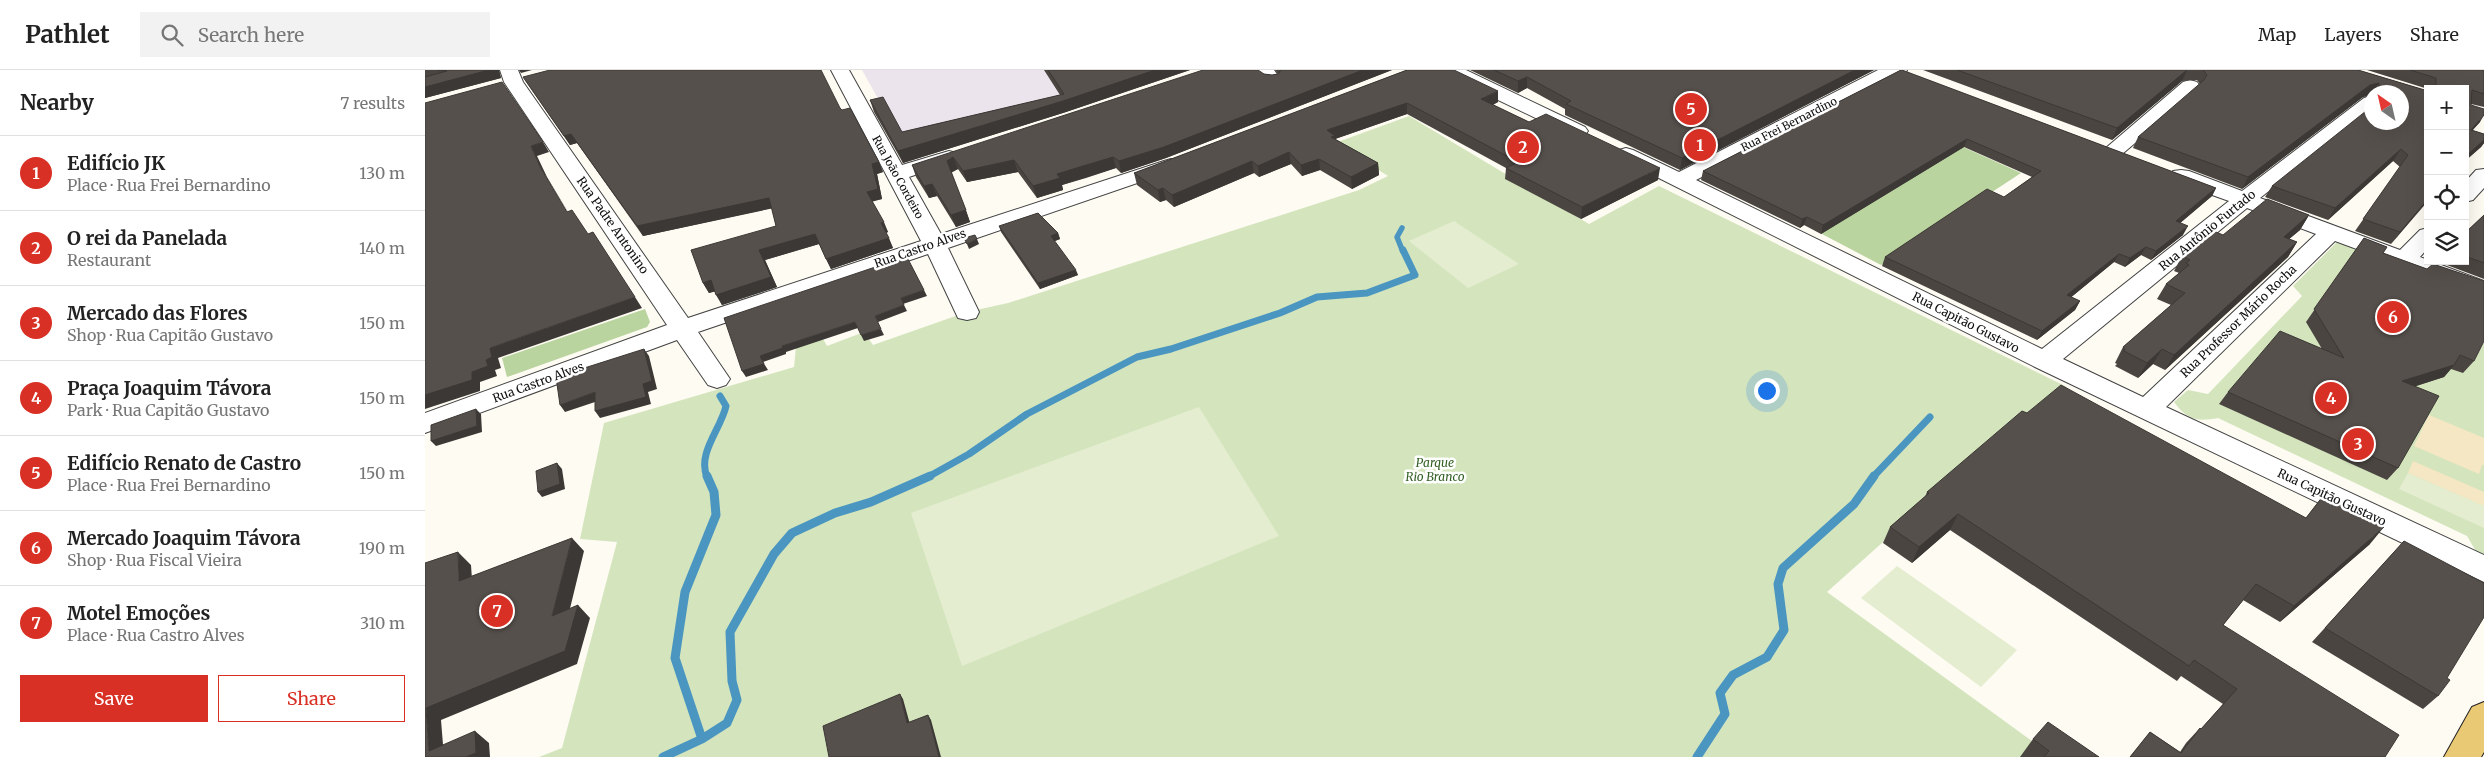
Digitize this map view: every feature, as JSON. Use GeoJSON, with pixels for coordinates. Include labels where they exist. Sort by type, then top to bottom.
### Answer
{"type":"FeatureCollection","features":[{"type":"Feature","properties":{"kind":"main road"},"geometry":{"type":"LineString","coordinates":[[2462,757],[2484,718]]}},
{"type":"Feature","properties":{"kind":"street","name":"Rua João Cordeiro"},"geometry":{"type":"LineString","coordinates":[[840,70],[934,243],[967,312]]}},
{"type":"Feature","properties":{"kind":"street","name":"Rua Capitão Gustavo"},"geometry":{"type":"LineString","coordinates":[[1451,70],[1680,180],[2044,361],[2484,569]]}},
{"type":"Feature","properties":{"kind":"street","name":"Rua Frei Bernardino"},"geometry":{"type":"LineString","coordinates":[[1680,180],[1885,74],[1906,72]]}},
{"type":"Feature","properties":{"kind":"street","name":"Rua Padre Antonino"},"geometry":{"type":"LineString","coordinates":[[513,79],[717,379]]}},
{"type":"Feature","properties":{"kind":"street"},"geometry":{"type":"LineString","coordinates":[[2114,151],[2190,86]]}},
{"type":"Feature","properties":{"kind":"street","name":"Rua Antônio Furtado"},"geometry":{"type":"LineString","coordinates":[[2044,361],[2244,200],[2364,107]]}},
{"type":"Feature","properties":{"kind":"street"},"geometry":{"type":"LineString","coordinates":[[896,174],[971,150]]}},
{"type":"Feature","properties":{"kind":"street","name":"Rua Castro Alves"},"geometry":{"type":"LineString","coordinates":[[425,423],[684,328],[1191,157]]}},
{"type":"Feature","properties":{"kind":"street"},"geometry":{"type":"LineString","coordinates":[[2161,168],[2331,233],[2484,288]]}},
{"type":"Feature","properties":{"kind":"street"},"geometry":{"type":"LineString","coordinates":[[2469,191],[2484,175]]}},
{"type":"Feature","properties":{"kind":"street","name":"Rua Professor Mário Rocha"},"geometry":{"type":"LineString","coordinates":[[2146,410],[2331,233]]}},
{"type":"Feature","properties":{"kind":"street"},"geometry":{"type":"LineString","coordinates":[[2404,259],[2424,239]]}},
{"type":"Feature","properties":{"kind":"shaded area"},"geometry":{"type":"Polygon","coordinates":[[[862,70],[1155,70],[905,147],[862,70]]]}},
{"type":"Feature","properties":{"kind":"green space","name":"Parque Rio Branco"},"geometry":{"type":"Polygon","coordinates":[[[1409,116],[1589,224],[1659,186],[2067,387],[1919,510],[1827,592],[2054,757],[539,757],[562,748],[617,542],[580,539],[604,423],[794,367],[796,347],[822,337],[827,346],[864,332],[873,345],[967,312],[1008,303],[1359,190],[1388,176],[1335,143],[1409,116]]]}},
{"type":"Feature","properties":{"kind":"green space"},"geometry":{"type":"Polygon","coordinates":[[[1963,147],[2021,173],[1881,265],[1820,233],[1963,147]]]}},
{"type":"Feature","properties":{"kind":"green space"},"geometry":{"type":"Polygon","coordinates":[[[1454,221],[1519,264],[1468,288],[1409,241],[1454,221]]]}},
{"type":"Feature","properties":{"kind":"green space"},"geometry":{"type":"Polygon","coordinates":[[[2336,243],[2345,244],[2484,304],[2484,557],[2477,553],[2467,536],[2218,418],[2204,420],[2188,416],[2174,402],[2188,390],[2208,394],[2302,296],[2293,286],[2336,243]]]}},
{"type":"Feature","properties":{"kind":"green space"},"geometry":{"type":"Polygon","coordinates":[[[645,309],[650,322],[647,327],[507,377],[502,358],[645,309]]]}},
{"type":"Feature","properties":{"kind":"green space"},"geometry":{"type":"Polygon","coordinates":[[[1199,407],[1279,536],[962,666],[911,513],[1199,407]]]}},
{"type":"Feature","properties":{"kind":"green space"},"geometry":{"type":"Polygon","coordinates":[[[2408,473],[2484,506],[2484,528],[2399,489],[2408,473]]]}},
{"type":"Feature","properties":{"kind":"green space"},"geometry":{"type":"Polygon","coordinates":[[[1897,566],[2017,650],[1981,687],[1861,598],[1897,566]]]}},
{"type":"Feature","properties":{"kind":"sand"},"geometry":{"type":"Polygon","coordinates":[[[2429,415],[2484,438],[2484,465],[2482,465],[2479,474],[2414,446],[2429,415]]]}},
{"type":"Feature","properties":{"kind":"sand"},"geometry":{"type":"Polygon","coordinates":[[[2413,461],[2484,492],[2484,506],[2408,473],[2413,461]]]}},
{"type":"Feature","properties":{"kind":"building"},"geometry":{"type":"Polygon","coordinates":[[[437,70],[489,70],[425,87],[425,77],[447,71],[437,70]]]}},
{"type":"Feature","properties":{"kind":"building"},"geometry":{"type":"Polygon","coordinates":[[[550,70],[821,70],[840,108],[842,110],[850,108],[879,162],[872,164],[878,189],[867,192],[884,222],[881,223],[889,238],[826,259],[815,234],[759,250],[771,277],[716,295],[711,280],[703,283],[691,250],[776,226],[769,198],[637,226],[571,134],[564,136],[523,77],[550,70]]]}},
{"type":"Feature","properties":{"kind":"building"},"geometry":{"type":"Polygon","coordinates":[[[1048,70],[1155,70],[1063,101],[898,151],[870,100],[883,97],[902,132],[1064,94],[1048,70]]]}},
{"type":"Feature","properties":{"kind":"building"},"geometry":{"type":"Polygon","coordinates":[[[1203,70],[1258,70],[1264,74],[1272,75],[1278,74],[1281,70],[1363,70],[1164,147],[1119,161],[1113,157],[1057,174],[1060,178],[1033,186],[1014,160],[963,171],[953,157],[947,161],[966,210],[951,215],[932,184],[924,186],[912,165],[1203,70]]]}},
{"type":"Feature","properties":{"kind":"building"},"geometry":{"type":"Polygon","coordinates":[[[1407,70],[1454,70],[1498,91],[1481,99],[1529,122],[1546,114],[1660,168],[1582,207],[1506,168],[1518,162],[1407,103],[1327,130],[1335,136],[1331,137],[1378,163],[1351,177],[1319,159],[1301,165],[1289,152],[1258,166],[1252,161],[1172,195],[1163,188],[1158,190],[1134,173],[1407,70]]]}},
{"type":"Feature","properties":{"kind":"building"},"geometry":{"type":"Polygon","coordinates":[[[1494,70],[1855,70],[1682,158],[1566,104],[1571,101],[1527,77],[1518,81],[1494,70]]]}},
{"type":"Feature","properties":{"kind":"building"},"geometry":{"type":"Polygon","coordinates":[[[1901,70],[2216,188],[2176,221],[2188,226],[2156,251],[2146,247],[2130,258],[2119,254],[2067,295],[2080,301],[2042,331],[1885,257],[1987,189],[2004,197],[2041,171],[1967,139],[1823,225],[1807,217],[1802,219],[1703,171],[1901,70]]]}},
{"type":"Feature","properties":{"kind":"building"},"geometry":{"type":"Polygon","coordinates":[[[1957,70],[2187,70],[2117,128],[1957,70]]]}},
{"type":"Feature","properties":{"kind":"building"},"geometry":{"type":"Polygon","coordinates":[[[2203,70],[2358,70],[2408,85],[2379,85],[2379,83],[2364,85],[2364,90],[2248,177],[2138,137],[2204,80],[2207,75],[2203,70]]]}},
{"type":"Feature","properties":{"kind":"building"},"geometry":{"type":"Polygon","coordinates":[[[2410,70],[2484,70],[2484,94],[2472,90],[2471,105],[2484,109],[2484,115],[2471,130],[2484,134],[2484,140],[2469,153],[2469,85],[2436,85],[2436,78],[2410,70]]]}},
{"type":"Feature","properties":{"kind":"building"},"geometry":{"type":"Polygon","coordinates":[[[502,82],[543,142],[531,146],[540,167],[567,212],[572,210],[588,234],[593,232],[635,297],[490,348],[492,357],[486,360],[488,366],[472,372],[472,380],[425,395],[425,103],[502,82]]]}},
{"type":"Feature","properties":{"kind":"building"},"geometry":{"type":"Polygon","coordinates":[[[2409,85],[2424,90],[2424,204],[2400,232],[2363,219],[2408,155],[2401,149],[2335,208],[2272,186],[2364,113],[2364,130],[2409,130],[2409,85]]]}},
{"type":"Feature","properties":{"kind":"building"},"geometry":{"type":"Polygon","coordinates":[[[2267,199],[2309,215],[2284,237],[2297,242],[2174,355],[2162,349],[2147,363],[2124,351],[2123,347],[2185,293],[2166,284],[2189,265],[2186,263],[2190,260],[2182,256],[2214,231],[2223,235],[2267,199]]]}},
{"type":"Feature","properties":{"kind":"building"},"geometry":{"type":"Polygon","coordinates":[[[1038,213],[1058,233],[1051,236],[1076,270],[1038,283],[999,226],[1038,213]]]}},
{"type":"Feature","properties":{"kind":"building"},"geometry":{"type":"Polygon","coordinates":[[[2484,215],[2484,263],[2469,257],[2469,229],[2484,215]]]}},
{"type":"Feature","properties":{"kind":"building"},"geometry":{"type":"Polygon","coordinates":[[[975,235],[977,239],[967,244],[964,238],[975,235]]]}},
{"type":"Feature","properties":{"kind":"building"},"geometry":{"type":"Polygon","coordinates":[[[2364,238],[2387,247],[2383,253],[2427,269],[2432,265],[2436,265],[2484,281],[2484,341],[2474,361],[2460,355],[2454,365],[2402,381],[2439,396],[2398,468],[2228,392],[2280,331],[2344,358],[2314,309],[2364,238]]]}},
{"type":"Feature","properties":{"kind":"building"},"geometry":{"type":"Polygon","coordinates":[[[899,259],[901,262],[908,259],[924,290],[901,298],[904,305],[875,316],[881,329],[861,335],[855,322],[782,346],[783,348],[760,356],[764,364],[742,371],[724,318],[899,259]]]}},
{"type":"Feature","properties":{"kind":"building"},"geometry":{"type":"Polygon","coordinates":[[[644,349],[652,381],[643,384],[646,397],[595,411],[595,392],[560,405],[556,377],[644,349]]]}},
{"type":"Feature","properties":{"kind":"building"},"geometry":{"type":"Polygon","coordinates":[[[2061,385],[2306,518],[2323,496],[2384,527],[2294,606],[2256,584],[2223,625],[2399,735],[2385,757],[2130,757],[2150,732],[2181,753],[2200,728],[2237,689],[2194,660],[2189,666],[1958,514],[1919,547],[1890,527],[1929,493],[1927,492],[2022,411],[2027,413],[2061,385]]]}},
{"type":"Feature","properties":{"kind":"building"},"geometry":{"type":"Polygon","coordinates":[[[476,409],[477,426],[431,441],[431,425],[476,409]]]}},
{"type":"Feature","properties":{"kind":"building"},"geometry":{"type":"Polygon","coordinates":[[[557,463],[560,484],[538,492],[536,471],[557,463]]]}},
{"type":"Feature","properties":{"kind":"building"},"geometry":{"type":"Polygon","coordinates":[[[572,538],[552,616],[578,605],[565,651],[426,708],[429,751],[475,731],[476,753],[466,757],[425,757],[425,563],[458,552],[459,581],[572,538]]]}},
{"type":"Feature","properties":{"kind":"building"},"geometry":{"type":"Polygon","coordinates":[[[2404,541],[2484,583],[2484,617],[2447,678],[2450,680],[2438,696],[2325,628],[2404,541]]]}},
{"type":"Feature","properties":{"kind":"building"},"geometry":{"type":"Polygon","coordinates":[[[900,694],[907,723],[928,715],[939,757],[829,757],[823,726],[900,694]]]}},
{"type":"Feature","properties":{"kind":"building"},"geometry":{"type":"Polygon","coordinates":[[[2048,722],[2099,757],[2044,757],[2049,751],[2033,739],[2048,722]]]}},
{"type":"Feature","properties":{"kind":"waterway"},"geometry":{"type":"LineString","coordinates":[[1402,228],[1397,237],[1403,252]]}},
{"type":"Feature","properties":{"kind":"waterway"},"geometry":{"type":"LineString","coordinates":[[929,476],[969,454],[1027,414],[1137,357],[1171,349],[1280,313],[1317,297],[1367,293],[1415,275],[1403,250]]}},
{"type":"Feature","properties":{"kind":"waterway"},"geometry":{"type":"LineString","coordinates":[[707,477],[705,468],[707,450],[726,406],[720,396]]}},
{"type":"Feature","properties":{"kind":"waterway"},"geometry":{"type":"LineString","coordinates":[[1873,477],[1930,417]]}},
{"type":"Feature","properties":{"kind":"waterway"},"geometry":{"type":"LineString","coordinates":[[702,739],[675,658],[685,592],[716,515],[714,492],[707,476]]}},
{"type":"Feature","properties":{"kind":"waterway"},"geometry":{"type":"LineString","coordinates":[[702,739],[727,723],[737,700],[732,681],[730,632],[774,554],[792,533],[835,513],[871,502],[929,476]]}},
{"type":"Feature","properties":{"kind":"waterway"},"geometry":{"type":"LineString","coordinates":[[1697,757],[1725,714],[1720,693],[1733,675],[1767,657],[1784,630],[1778,584],[1783,568],[1854,504],[1874,476]]}},
{"type":"Feature","properties":{"kind":"waterway"},"geometry":{"type":"LineString","coordinates":[[663,757],[702,739]]}},
{"type":"Feature","properties":{"kind":"place","name":"Edifício Renato de Castro"},"geometry":{"type":"Point","coordinates":[1691,109]}},
{"type":"Feature","properties":{"kind":"place","name":"Edifício JK"},"geometry":{"type":"Point","coordinates":[1700,145]}},
{"type":"Feature","properties":{"kind":"place","name":"O rei da Panelada"},"geometry":{"type":"Point","coordinates":[1523,147]}},
{"type":"Feature","properties":{"kind":"place","name":"Mercado Joaquim Távora"},"geometry":{"type":"Point","coordinates":[2393,317]}},
{"type":"Feature","properties":{"kind":"place","name":"Praça Joaquim Távora"},"geometry":{"type":"Point","coordinates":[2331,398]}},
{"type":"Feature","properties":{"kind":"place","name":"Mercado das Flores"},"geometry":{"type":"Point","coordinates":[2358,444]}},
{"type":"Feature","properties":{"kind":"place","name":"Motel Emoções"},"geometry":{"type":"Point","coordinates":[497,611]}}]}
